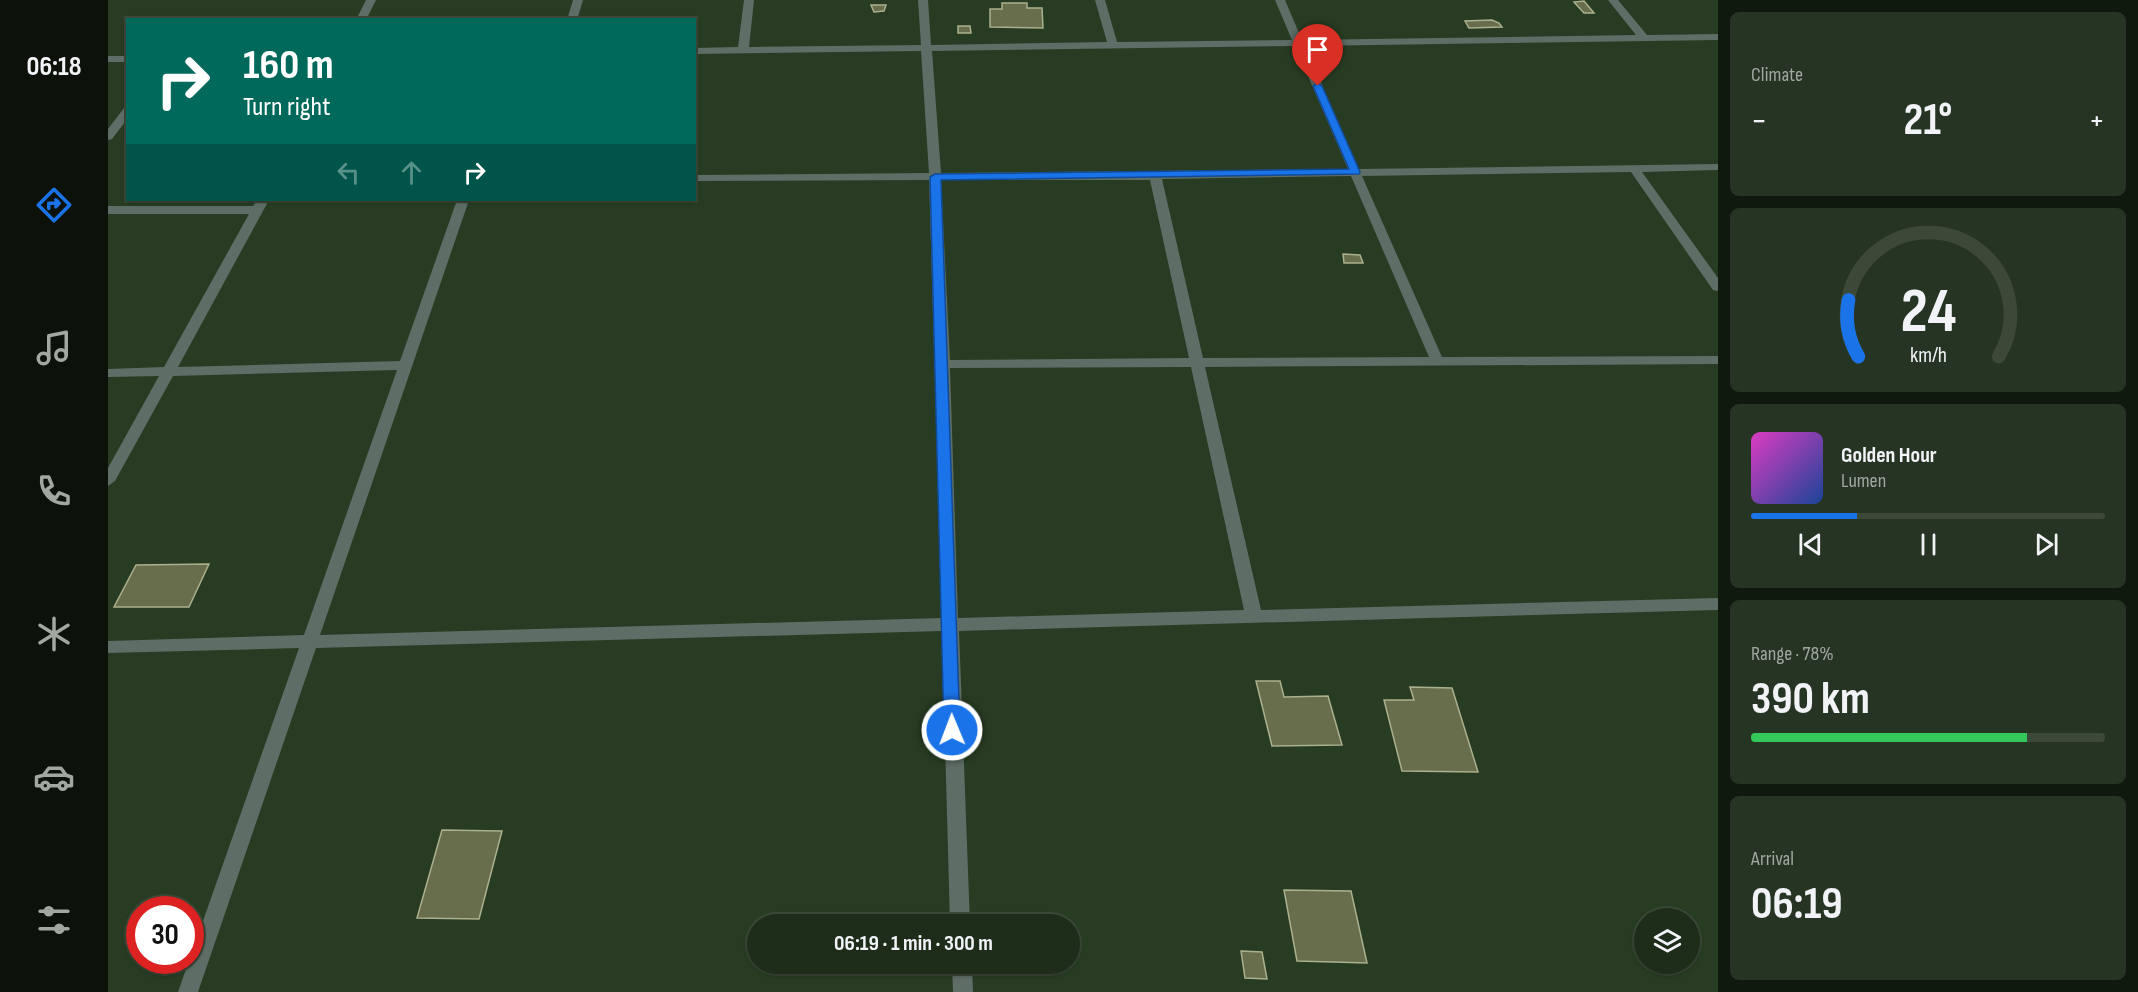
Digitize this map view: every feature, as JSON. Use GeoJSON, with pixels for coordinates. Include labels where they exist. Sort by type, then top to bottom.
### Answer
{"type":"FeatureCollection","features":[{"type":"Feature","properties":{"kind":"street"},"geometry":{"type":"LineString","coordinates":[[362,18],[371,0]]}},
{"type":"Feature","properties":{"kind":"street"},"geometry":{"type":"LineString","coordinates":[[573,18],[578,0]]}},
{"type":"Feature","properties":{"kind":"street"},"geometry":{"type":"LineString","coordinates":[[743,51],[749,0]]}},
{"type":"Feature","properties":{"kind":"street"},"geometry":{"type":"LineString","coordinates":[[923,0],[935,177],[952,752],[960,914]]}},
{"type":"Feature","properties":{"kind":"street"},"geometry":{"type":"LineString","coordinates":[[1100,0],[1113,45]]}},
{"type":"Feature","properties":{"kind":"street"},"geometry":{"type":"LineString","coordinates":[[1280,0],[1437,361]]}},
{"type":"Feature","properties":{"kind":"street"},"geometry":{"type":"LineString","coordinates":[[1613,0],[1644,38]]}},
{"type":"Feature","properties":{"kind":"street"},"geometry":{"type":"LineString","coordinates":[[696,51],[1718,37]]}},
{"type":"Feature","properties":{"kind":"street"},"geometry":{"type":"LineString","coordinates":[[108,59],[126,59]]}},
{"type":"Feature","properties":{"kind":"street"},"geometry":{"type":"LineString","coordinates":[[108,137],[126,113]]}},
{"type":"Feature","properties":{"kind":"street"},"geometry":{"type":"LineString","coordinates":[[696,178],[1155,176],[1718,167]]}},
{"type":"Feature","properties":{"kind":"street"},"geometry":{"type":"LineString","coordinates":[[1634,168],[1718,287]]}},
{"type":"Feature","properties":{"kind":"street"},"geometry":{"type":"LineString","coordinates":[[1155,176],[1254,617]]}},
{"type":"Feature","properties":{"kind":"street"},"geometry":{"type":"LineString","coordinates":[[188,992],[463,201]]}},
{"type":"Feature","properties":{"kind":"street"},"geometry":{"type":"LineString","coordinates":[[108,210],[260,205]]}},
{"type":"Feature","properties":{"kind":"street"},"geometry":{"type":"LineString","coordinates":[[108,481],[260,205]]}},
{"type":"Feature","properties":{"kind":"street"},"geometry":{"type":"LineString","coordinates":[[942,364],[1718,360]]}},
{"type":"Feature","properties":{"kind":"street"},"geometry":{"type":"LineString","coordinates":[[108,373],[406,365]]}},
{"type":"Feature","properties":{"kind":"street"},"geometry":{"type":"LineString","coordinates":[[108,646],[1718,604]]}},
{"type":"Feature","properties":{"kind":"street"},"geometry":{"type":"LineString","coordinates":[[962,974],[963,992]]}},
{"type":"Feature","properties":{"kind":"building"},"geometry":{"type":"Polygon","coordinates":[[[1584,1],[1594,13],[1584,13],[1574,2],[1584,1]]]}},
{"type":"Feature","properties":{"kind":"building"},"geometry":{"type":"Polygon","coordinates":[[[1002,3],[1027,3],[1027,8],[1042,8],[1043,28],[990,27],[990,9],[1002,9],[1002,3]]]}},
{"type":"Feature","properties":{"kind":"building"},"geometry":{"type":"Polygon","coordinates":[[[871,5],[886,5],[884,11],[874,12],[871,5]]]}},
{"type":"Feature","properties":{"kind":"building"},"geometry":{"type":"Polygon","coordinates":[[[1492,20],[1502,27],[1469,28],[1465,21],[1492,20]]]}},
{"type":"Feature","properties":{"kind":"building"},"geometry":{"type":"Polygon","coordinates":[[[958,26],[970,26],[971,33],[958,33],[958,26]]]}},
{"type":"Feature","properties":{"kind":"building"},"geometry":{"type":"Polygon","coordinates":[[[1343,254],[1360,255],[1363,263],[1344,263],[1343,254]]]}},
{"type":"Feature","properties":{"kind":"building"},"geometry":{"type":"Polygon","coordinates":[[[209,564],[189,607],[114,607],[136,565],[209,564]]]}},
{"type":"Feature","properties":{"kind":"building"},"geometry":{"type":"Polygon","coordinates":[[[1256,681],[1280,681],[1284,697],[1328,696],[1342,745],[1272,746],[1256,681]]]}},
{"type":"Feature","properties":{"kind":"building"},"geometry":{"type":"Polygon","coordinates":[[[1410,687],[1452,688],[1478,772],[1402,771],[1384,700],[1414,700],[1410,687]]]}},
{"type":"Feature","properties":{"kind":"building"},"geometry":{"type":"Polygon","coordinates":[[[442,830],[502,831],[479,919],[417,918],[442,830]]]}},
{"type":"Feature","properties":{"kind":"building"},"geometry":{"type":"Polygon","coordinates":[[[1284,890],[1351,891],[1367,963],[1297,961],[1284,890]]]}},
{"type":"Feature","properties":{"kind":"building"},"geometry":{"type":"Polygon","coordinates":[[[1241,951],[1262,952],[1267,979],[1245,978],[1241,951]]]}},
{"type":"Feature","properties":{"kind":"route"},"geometry":{"type":"LineString","coordinates":[[952,730],[935,177],[1355,172],[1318,86]]}}]}
